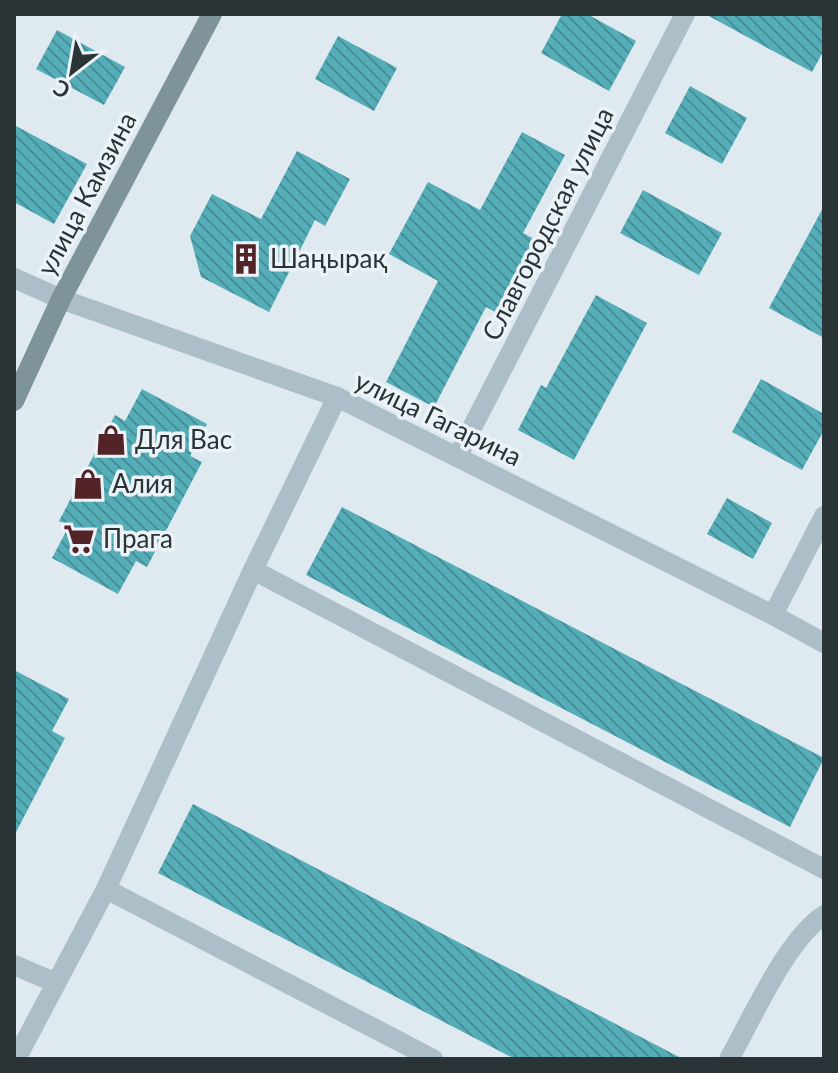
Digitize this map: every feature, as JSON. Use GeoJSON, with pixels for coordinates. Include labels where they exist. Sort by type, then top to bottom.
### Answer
{"type":"FeatureCollection","features":[{"type":"Feature","properties":{"kind":"main road","name":"улица Камзина"},"geometry":{"type":"LineString","coordinates":[[14,401],[61,299],[212,14]]}},
{"type":"Feature","properties":{"kind":"street","name":"Славгородская улица"},"geometry":{"type":"LineString","coordinates":[[457,457],[685,14]]}},
{"type":"Feature","properties":{"kind":"street","name":"улица Гагарина"},"geometry":{"type":"LineString","coordinates":[[14,278],[61,299],[337,397],[824,643]]}},
{"type":"Feature","properties":{"kind":"street"},"geometry":{"type":"LineString","coordinates":[[16,1059],[54,982],[106,889],[253,570],[337,397]]}},
{"type":"Feature","properties":{"kind":"street"},"geometry":{"type":"LineString","coordinates":[[773,615],[824,516]]}},
{"type":"Feature","properties":{"kind":"street"},"geometry":{"type":"LineString","coordinates":[[253,570],[824,869]]}},
{"type":"Feature","properties":{"kind":"street"},"geometry":{"type":"LineString","coordinates":[[106,889],[433,1059]]}},
{"type":"Feature","properties":{"kind":"street"},"geometry":{"type":"LineString","coordinates":[[729,1059],[790,951],[813,922],[824,915]]}},
{"type":"Feature","properties":{"kind":"street"},"geometry":{"type":"LineString","coordinates":[[14,965],[54,982]]}},
{"type":"Feature","properties":{"kind":"building"},"geometry":{"type":"Polygon","coordinates":[[[562,14],[587,14],[636,41],[609,91],[541,53],[562,14]]]}},
{"type":"Feature","properties":{"kind":"building"},"geometry":{"type":"Polygon","coordinates":[[[705,14],[824,14],[824,50],[812,72],[705,14]]]}},
{"type":"Feature","properties":{"kind":"building"},"geometry":{"type":"Polygon","coordinates":[[[57,30],[125,67],[104,105],[36,69],[57,30]]]}},
{"type":"Feature","properties":{"kind":"building"},"geometry":{"type":"Polygon","coordinates":[[[338,36],[397,68],[374,111],[315,79],[338,36]]]}},
{"type":"Feature","properties":{"kind":"building"},"geometry":{"type":"Polygon","coordinates":[[[690,86],[747,118],[722,164],[665,133],[690,86]]]}},
{"type":"Feature","properties":{"kind":"building"},"geometry":{"type":"Polygon","coordinates":[[[14,125],[87,164],[54,224],[14,202],[14,125]]]}},
{"type":"Feature","properties":{"kind":"building"},"geometry":{"type":"Polygon","coordinates":[[[522,132],[565,155],[523,233],[534,239],[495,312],[486,307],[434,407],[386,382],[438,281],[389,254],[428,182],[480,210],[522,132]]]}},
{"type":"Feature","properties":{"kind":"building","name":"Шаңырақ"},"geometry":{"type":"Polygon","coordinates":[[[297,151],[350,179],[325,226],[315,220],[269,312],[201,277],[190,236],[212,194],[261,219],[297,151]]]}},
{"type":"Feature","properties":{"kind":"building"},"geometry":{"type":"Polygon","coordinates":[[[643,190],[722,233],[699,275],[620,233],[643,190]]]}},
{"type":"Feature","properties":{"kind":"building"},"geometry":{"type":"Polygon","coordinates":[[[824,206],[824,338],[769,308],[824,206]]]}},
{"type":"Feature","properties":{"kind":"building"},"geometry":{"type":"Polygon","coordinates":[[[596,295],[647,323],[574,460],[518,430],[541,385],[546,388],[596,295]]]}},
{"type":"Feature","properties":{"kind":"building"},"geometry":{"type":"Polygon","coordinates":[[[761,379],[824,414],[824,430],[802,470],[732,432],[761,379]]]}},
{"type":"Feature","properties":{"kind":"building"},"geometry":{"type":"Polygon","coordinates":[[[142,389],[207,424],[190,456],[202,462],[147,567],[136,561],[118,594],[52,558],[69,526],[59,521],[115,415],[125,421],[142,389]]]}},
{"type":"Feature","properties":{"kind":"building"},"geometry":{"type":"Polygon","coordinates":[[[727,498],[772,523],[753,559],[707,534],[727,498]]]}},
{"type":"Feature","properties":{"kind":"building"},"geometry":{"type":"Polygon","coordinates":[[[342,507],[824,758],[790,827],[306,575],[342,507]]]}},
{"type":"Feature","properties":{"kind":"building"},"geometry":{"type":"Polygon","coordinates":[[[14,670],[69,699],[52,731],[65,738],[14,836],[14,670]]]}},
{"type":"Feature","properties":{"kind":"building"},"geometry":{"type":"Polygon","coordinates":[[[193,804],[683,1059],[515,1059],[158,873],[193,804]]]}},
{"type":"Feature","properties":{"kind":"place","name":"Шаңырақ"},"geometry":{"type":"Point","coordinates":[246,259]}},
{"type":"Feature","properties":{"kind":"place","name":"Для Вас"},"geometry":{"type":"Point","coordinates":[111,440]}},
{"type":"Feature","properties":{"kind":"place","name":"Алия"},"geometry":{"type":"Point","coordinates":[88,484]}},
{"type":"Feature","properties":{"kind":"place","name":"Прага"},"geometry":{"type":"Point","coordinates":[79,539]}}]}
